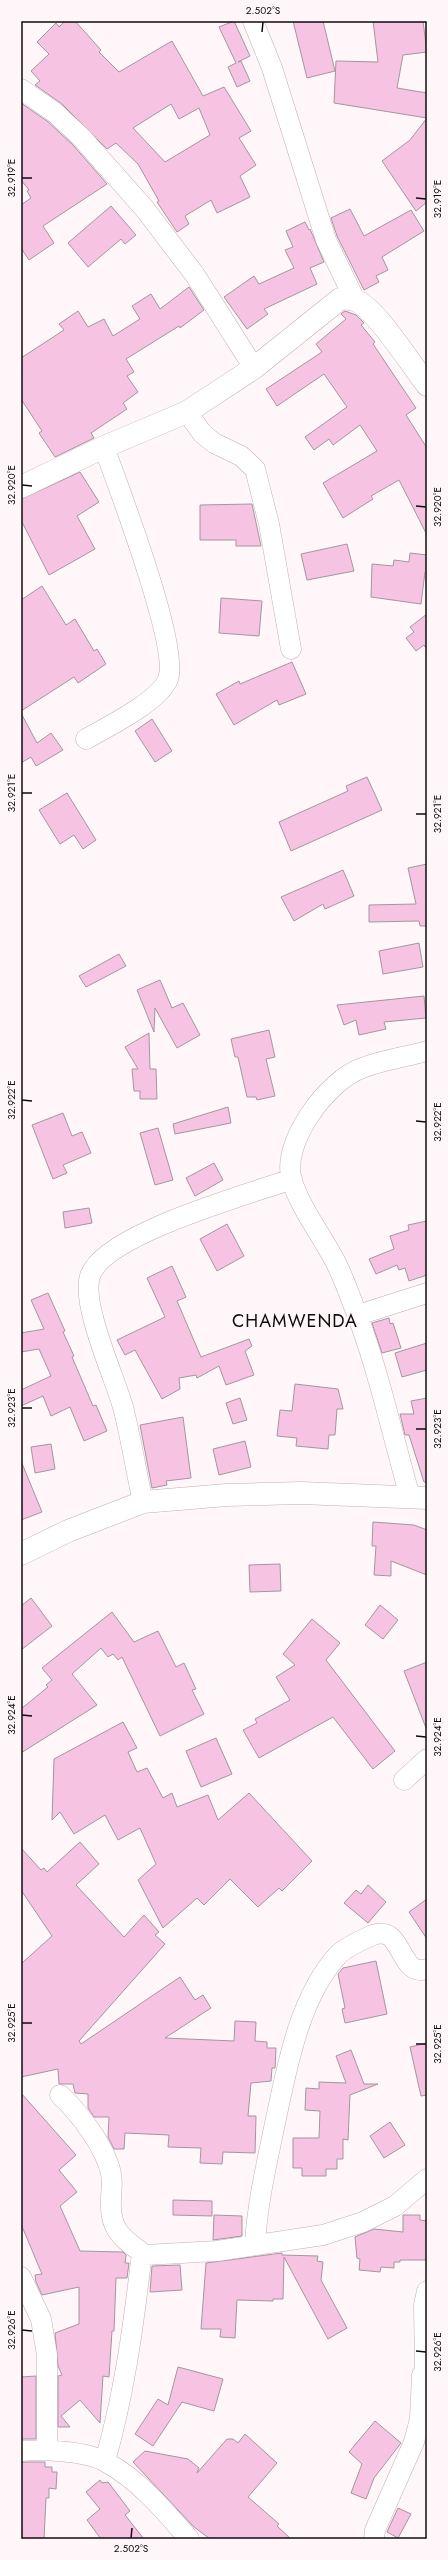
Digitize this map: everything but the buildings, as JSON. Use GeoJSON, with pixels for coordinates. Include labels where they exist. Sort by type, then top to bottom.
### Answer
{"type":"FeatureCollection","features":[{"type":"Feature","properties":{"kind":"street"},"geometry":{"type":"LineString","coordinates":[[253,21],[272,68],[326,240],[354,300]]}},
{"type":"Feature","properties":{"kind":"street"},"geometry":{"type":"LineString","coordinates":[[21,89],[54,112],[81,137],[144,208],[195,274],[254,368]]}},
{"type":"Feature","properties":{"kind":"street"},"geometry":{"type":"LineString","coordinates":[[21,487],[104,447],[187,412],[254,368],[340,299],[354,300],[361,303],[385,328],[427,385]]}},
{"type":"Feature","properties":{"kind":"street"},"geometry":{"type":"LineString","coordinates":[[187,412],[202,433],[214,443],[242,456],[255,469],[269,524],[291,649]]}},
{"type":"Feature","properties":{"kind":"street"},"geometry":{"type":"LineString","coordinates":[[86,739],[157,694],[168,679],[171,665],[163,627],[141,552],[104,447]]}},
{"type":"Feature","properties":{"kind":"street"},"geometry":{"type":"LineString","coordinates":[[21,1554],[68,1531],[143,1502],[227,1495],[301,1493],[419,1498],[358,1315],[336,1262],[299,1200],[292,1179],[292,1163],[303,1127],[329,1090],[361,1068],[427,1051]]}},
{"type":"Feature","properties":{"kind":"street"},"geometry":{"type":"LineString","coordinates":[[143,1502],[123,1408],[88,1299],[90,1275],[105,1255],[158,1226],[292,1179]]}},
{"type":"Feature","properties":{"kind":"street"},"geometry":{"type":"LineString","coordinates":[[358,1315],[427,1293]]}},
{"type":"Feature","properties":{"kind":"street"},"geometry":{"type":"LineString","coordinates":[[404,1780],[427,1759]]}},
{"type":"Feature","properties":{"kind":"street"},"geometry":{"type":"LineString","coordinates":[[255,2245],[257,2214],[283,2082],[292,2047],[317,1987],[339,1953],[374,1935],[384,1934],[394,1939],[409,1967],[417,1971],[427,1969]]}},
{"type":"Feature","properties":{"kind":"street"},"geometry":{"type":"LineString","coordinates":[[60,2095],[74,2108],[107,2160],[112,2176],[112,2223],[118,2232],[145,2255],[216,2250],[323,2235],[363,2222],[395,2206],[427,2179]]}},
{"type":"Feature","properties":{"kind":"street"},"geometry":{"type":"LineString","coordinates":[[105,2461],[118,2418],[129,2361],[141,2261],[145,2255]]}},
{"type":"Feature","properties":{"kind":"street"},"geometry":{"type":"LineString","coordinates":[[21,2277],[41,2319],[47,2355],[48,2449]]}},
{"type":"Feature","properties":{"kind":"street"},"geometry":{"type":"LineString","coordinates":[[374,2539],[375,2530],[414,2442],[420,2419],[422,2375],[426,2370],[424,2305],[427,2291]]}},
{"type":"Feature","properties":{"kind":"street"},"geometry":{"type":"LineString","coordinates":[[21,2451],[48,2449],[105,2461],[130,2478],[155,2501],[189,2539]]}},
{"type":"Feature","properties":{"kind":"district","name":"CHAMWENDA"},"geometry":{"type":"Point","coordinates":[295,1321]}}]}
